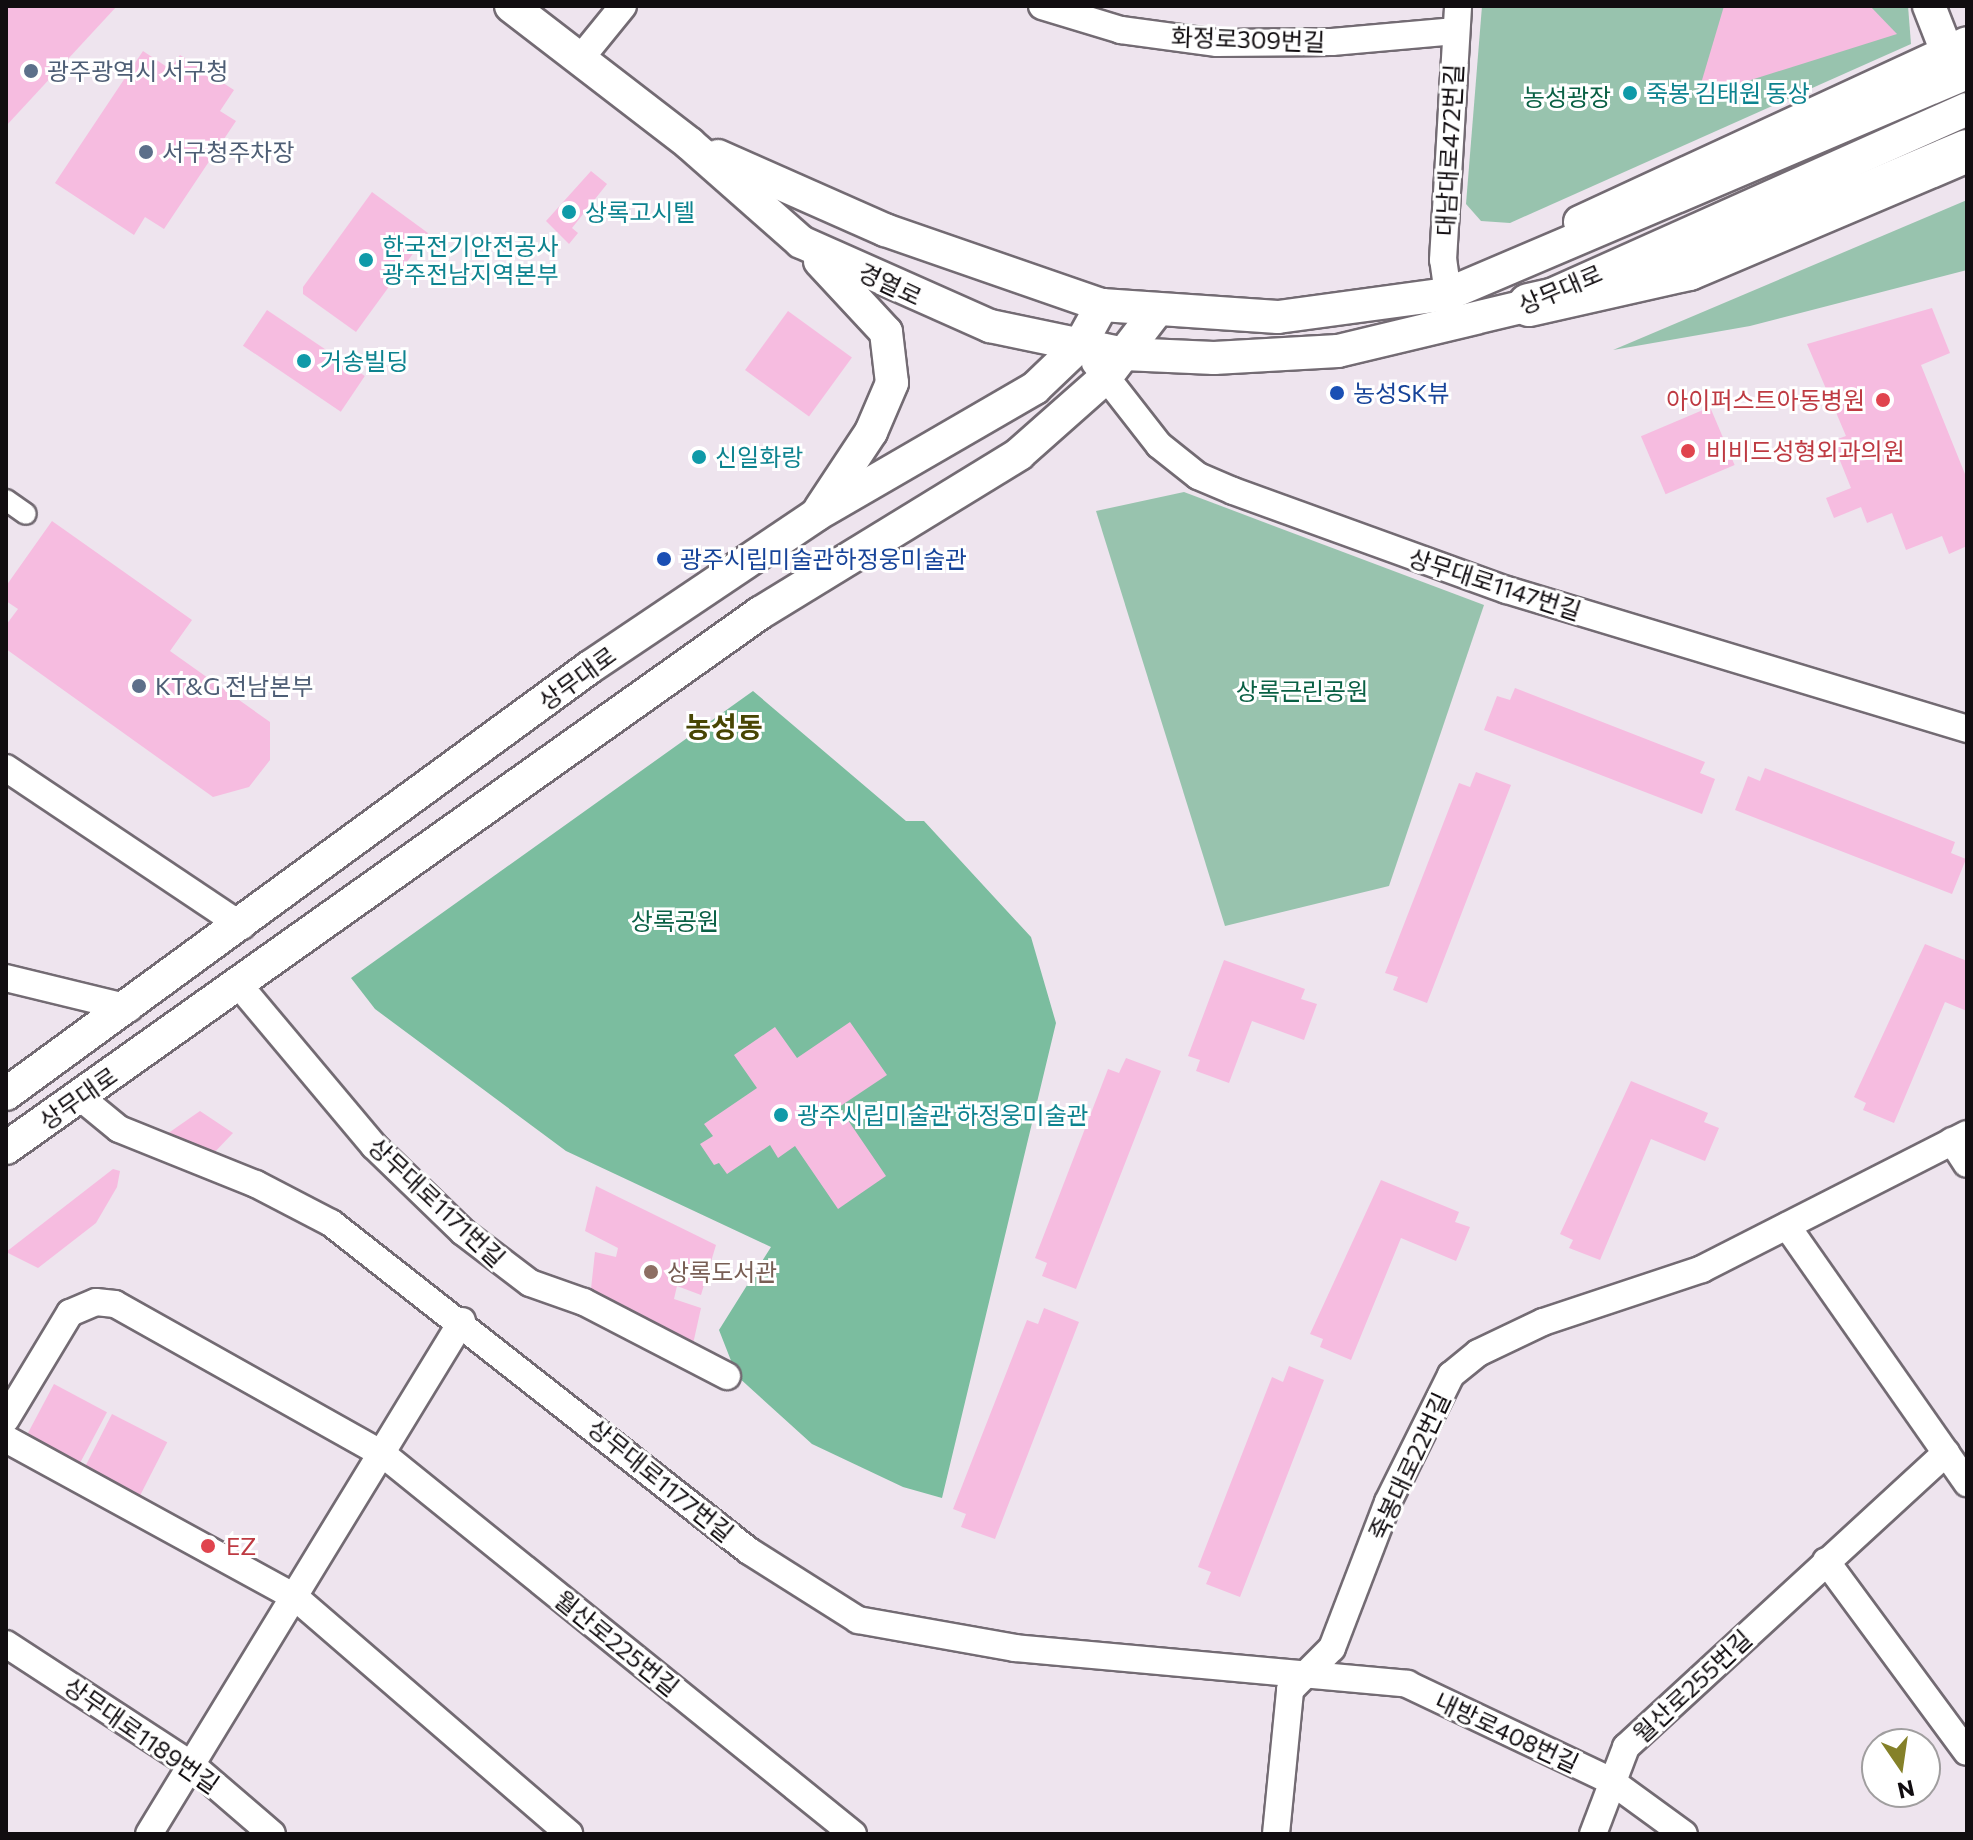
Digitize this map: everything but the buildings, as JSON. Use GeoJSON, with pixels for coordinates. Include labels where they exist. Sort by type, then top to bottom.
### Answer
{"type":"FeatureCollection","features":[{"type":"Feature","properties":{"kind":"main road"},"geometry":{"type":"LineString","coordinates":[[1529,305],[1689,269],[1967,151]]}},
{"type":"Feature","properties":{"kind":"street","name":"경열로"},"geometry":{"type":"LineString","coordinates":[[511,6],[690,144],[801,242],[990,326],[1080,345],[1115,365]]}},
{"type":"Feature","properties":{"kind":"street"},"geometry":{"type":"LineString","coordinates":[[580,59],[623,6]]}},
{"type":"Feature","properties":{"kind":"street","name":"화정로309번길"},"geometry":{"type":"LineString","coordinates":[[1042,6],[1121,30],[1217,43],[1332,42],[1457,19]]}},
{"type":"Feature","properties":{"kind":"street","name":"상무대로"},"geometry":{"type":"LineString","coordinates":[[6,1094],[242,926],[590,667],[816,515],[1035,388],[1080,345],[1102,305],[1155,313],[1278,317],[1448,294],[1637,191],[1960,56],[1929,6]]}},
{"type":"Feature","properties":{"kind":"street","name":"대남대로472번길"},"geometry":{"type":"LineString","coordinates":[[1448,294],[1443,260],[1457,19]]}},
{"type":"Feature","properties":{"kind":"street","name":"상무대로"},"geometry":{"type":"LineString","coordinates":[[1115,365],[1338,351],[1529,305],[1967,109]]}},
{"type":"Feature","properties":{"kind":"street","name":"경열로"},"geometry":{"type":"LineString","coordinates":[[690,144],[885,230],[1102,305]]}},
{"type":"Feature","properties":{"kind":"street"},"geometry":{"type":"LineString","coordinates":[[801,242],[886,332],[892,383],[871,432],[816,515]]}},
{"type":"Feature","properties":{"kind":"street","name":"상무대로"},"geometry":{"type":"LineString","coordinates":[[6,1148],[760,613],[1019,454],[1115,365],[1155,313]]}},
{"type":"Feature","properties":{"kind":"street","name":"상무대로1147번길"},"geometry":{"type":"LineString","coordinates":[[1115,365],[1177,462],[1233,491],[1507,590],[1967,729]]}},
{"type":"Feature","properties":{"kind":"street"},"geometry":{"type":"LineString","coordinates":[[6,500],[26,514]]}},
{"type":"Feature","properties":{"kind":"street"},"geometry":{"type":"LineString","coordinates":[[6,768],[242,926]]}},
{"type":"Feature","properties":{"kind":"street"},"geometry":{"type":"LineString","coordinates":[[6,978],[129,1008]]}},
{"type":"Feature","properties":{"kind":"street","name":"상무대로1171번길"},"geometry":{"type":"LineString","coordinates":[[239,985],[374,1146],[463,1232],[530,1283],[584,1302],[727,1376]]}},
{"type":"Feature","properties":{"kind":"street","name":"상무대로1177번길"},"geometry":{"type":"LineString","coordinates":[[80,1097],[119,1129],[256,1184],[331,1223],[462,1321],[749,1551],[858,1620],[1015,1648],[1312,1674]]}},
{"type":"Feature","properties":{"kind":"street","name":"죽봉대로22번길"},"geometry":{"type":"LineString","coordinates":[[1276,1834],[1290,1690],[1312,1674],[1332,1648],[1394,1488],[1451,1375],[1478,1353],[1543,1322],[1702,1269],[1960,1137],[1967,1164]]}},
{"type":"Feature","properties":{"kind":"street"},"geometry":{"type":"LineString","coordinates":[[1787,1226],[1967,1483]]}},
{"type":"Feature","properties":{"kind":"street","name":"월산로225번길"},"geometry":{"type":"LineString","coordinates":[[6,1419],[70,1313],[96,1302],[115,1304],[384,1455],[851,1833]]}},
{"type":"Feature","properties":{"kind":"street"},"geometry":{"type":"LineString","coordinates":[[149,1834],[384,1455],[462,1321]]}},
{"type":"Feature","properties":{"kind":"street"},"geometry":{"type":"LineString","coordinates":[[6,1439],[296,1598],[569,1834]]}},
{"type":"Feature","properties":{"kind":"street","name":"월산로255번길"},"geometry":{"type":"LineString","coordinates":[[1593,1834],[1626,1747],[1946,1453]]}},
{"type":"Feature","properties":{"kind":"street"},"geometry":{"type":"LineString","coordinates":[[1826,1561],[1967,1752]]}},
{"type":"Feature","properties":{"kind":"street","name":"상무대로1189번길"},"geometry":{"type":"LineString","coordinates":[[6,1644],[193,1766],[272,1834]]}},
{"type":"Feature","properties":{"kind":"street","name":"내방로408번길"},"geometry":{"type":"LineString","coordinates":[[1312,1674],[1407,1684],[1611,1781],[1684,1834]]}},
{"type":"Feature","properties":{"kind":"green space","name":"농성광장"},"geometry":{"type":"Polygon","coordinates":[[[1482,6],[1908,6],[1911,44],[1510,223],[1481,221],[1466,204],[1482,6]]]}},
{"type":"Feature","properties":{"kind":"green space"},"geometry":{"type":"Polygon","coordinates":[[[1967,200],[1967,270],[1750,326],[1613,350],[1967,200]]]}},
{"type":"Feature","properties":{"kind":"green space","name":"상록근린공원"},"geometry":{"type":"Polygon","coordinates":[[[1184,492],[1484,605],[1389,886],[1225,926],[1096,511],[1184,492]]]}},
{"type":"Feature","properties":{"kind":"green space","name":"상록공원"},"geometry":{"type":"Polygon","coordinates":[[[753,691],[906,821],[924,821],[1031,937],[1056,1023],[942,1498],[903,1487],[812,1444],[737,1376],[719,1330],[771,1247],[566,1151],[375,1009],[351,978],[753,691]]]}},
{"type":"Feature","properties":{"kind":"place","name":"광주광역시 서구청"},"geometry":{"type":"Point","coordinates":[31,71]}},
{"type":"Feature","properties":{"kind":"place","name":"죽봉 김태원 동상"},"geometry":{"type":"Point","coordinates":[1630,93]}},
{"type":"Feature","properties":{"kind":"place","name":"서구청주차장"},"geometry":{"type":"Point","coordinates":[146,152]}},
{"type":"Feature","properties":{"kind":"place","name":"상록고시텔"},"geometry":{"type":"Point","coordinates":[569,212]}},
{"type":"Feature","properties":{"kind":"place","name":"한국전기안전공사 광주전남지역본부"},"geometry":{"type":"Point","coordinates":[366,260]}},
{"type":"Feature","properties":{"kind":"place","name":"거송빌딩"},"geometry":{"type":"Point","coordinates":[304,361]}},
{"type":"Feature","properties":{"kind":"place","name":"농성SK뷰"},"geometry":{"type":"Point","coordinates":[1337,393]}},
{"type":"Feature","properties":{"kind":"place","name":"아이퍼스트아동병원"},"geometry":{"type":"Point","coordinates":[1883,400]}},
{"type":"Feature","properties":{"kind":"place","name":"비비드성형외과의원"},"geometry":{"type":"Point","coordinates":[1688,451]}},
{"type":"Feature","properties":{"kind":"place","name":"신일화랑"},"geometry":{"type":"Point","coordinates":[699,457]}},
{"type":"Feature","properties":{"kind":"place","name":"광주시립미술관하정웅미술관"},"geometry":{"type":"Point","coordinates":[664,559]}},
{"type":"Feature","properties":{"kind":"place","name":"KT&G 전남본부"},"geometry":{"type":"Point","coordinates":[139,686]}},
{"type":"Feature","properties":{"kind":"place","name":"광주시립미술관 하정웅미술관"},"geometry":{"type":"Point","coordinates":[781,1115]}},
{"type":"Feature","properties":{"kind":"place","name":"상록도서관"},"geometry":{"type":"Point","coordinates":[651,1272]}},
{"type":"Feature","properties":{"kind":"place","name":"EZ"},"geometry":{"type":"Point","coordinates":[208,1546]}},
{"type":"Feature","properties":{"kind":"district","name":"농성동"},"geometry":{"type":"Point","coordinates":[724,726]}}]}
